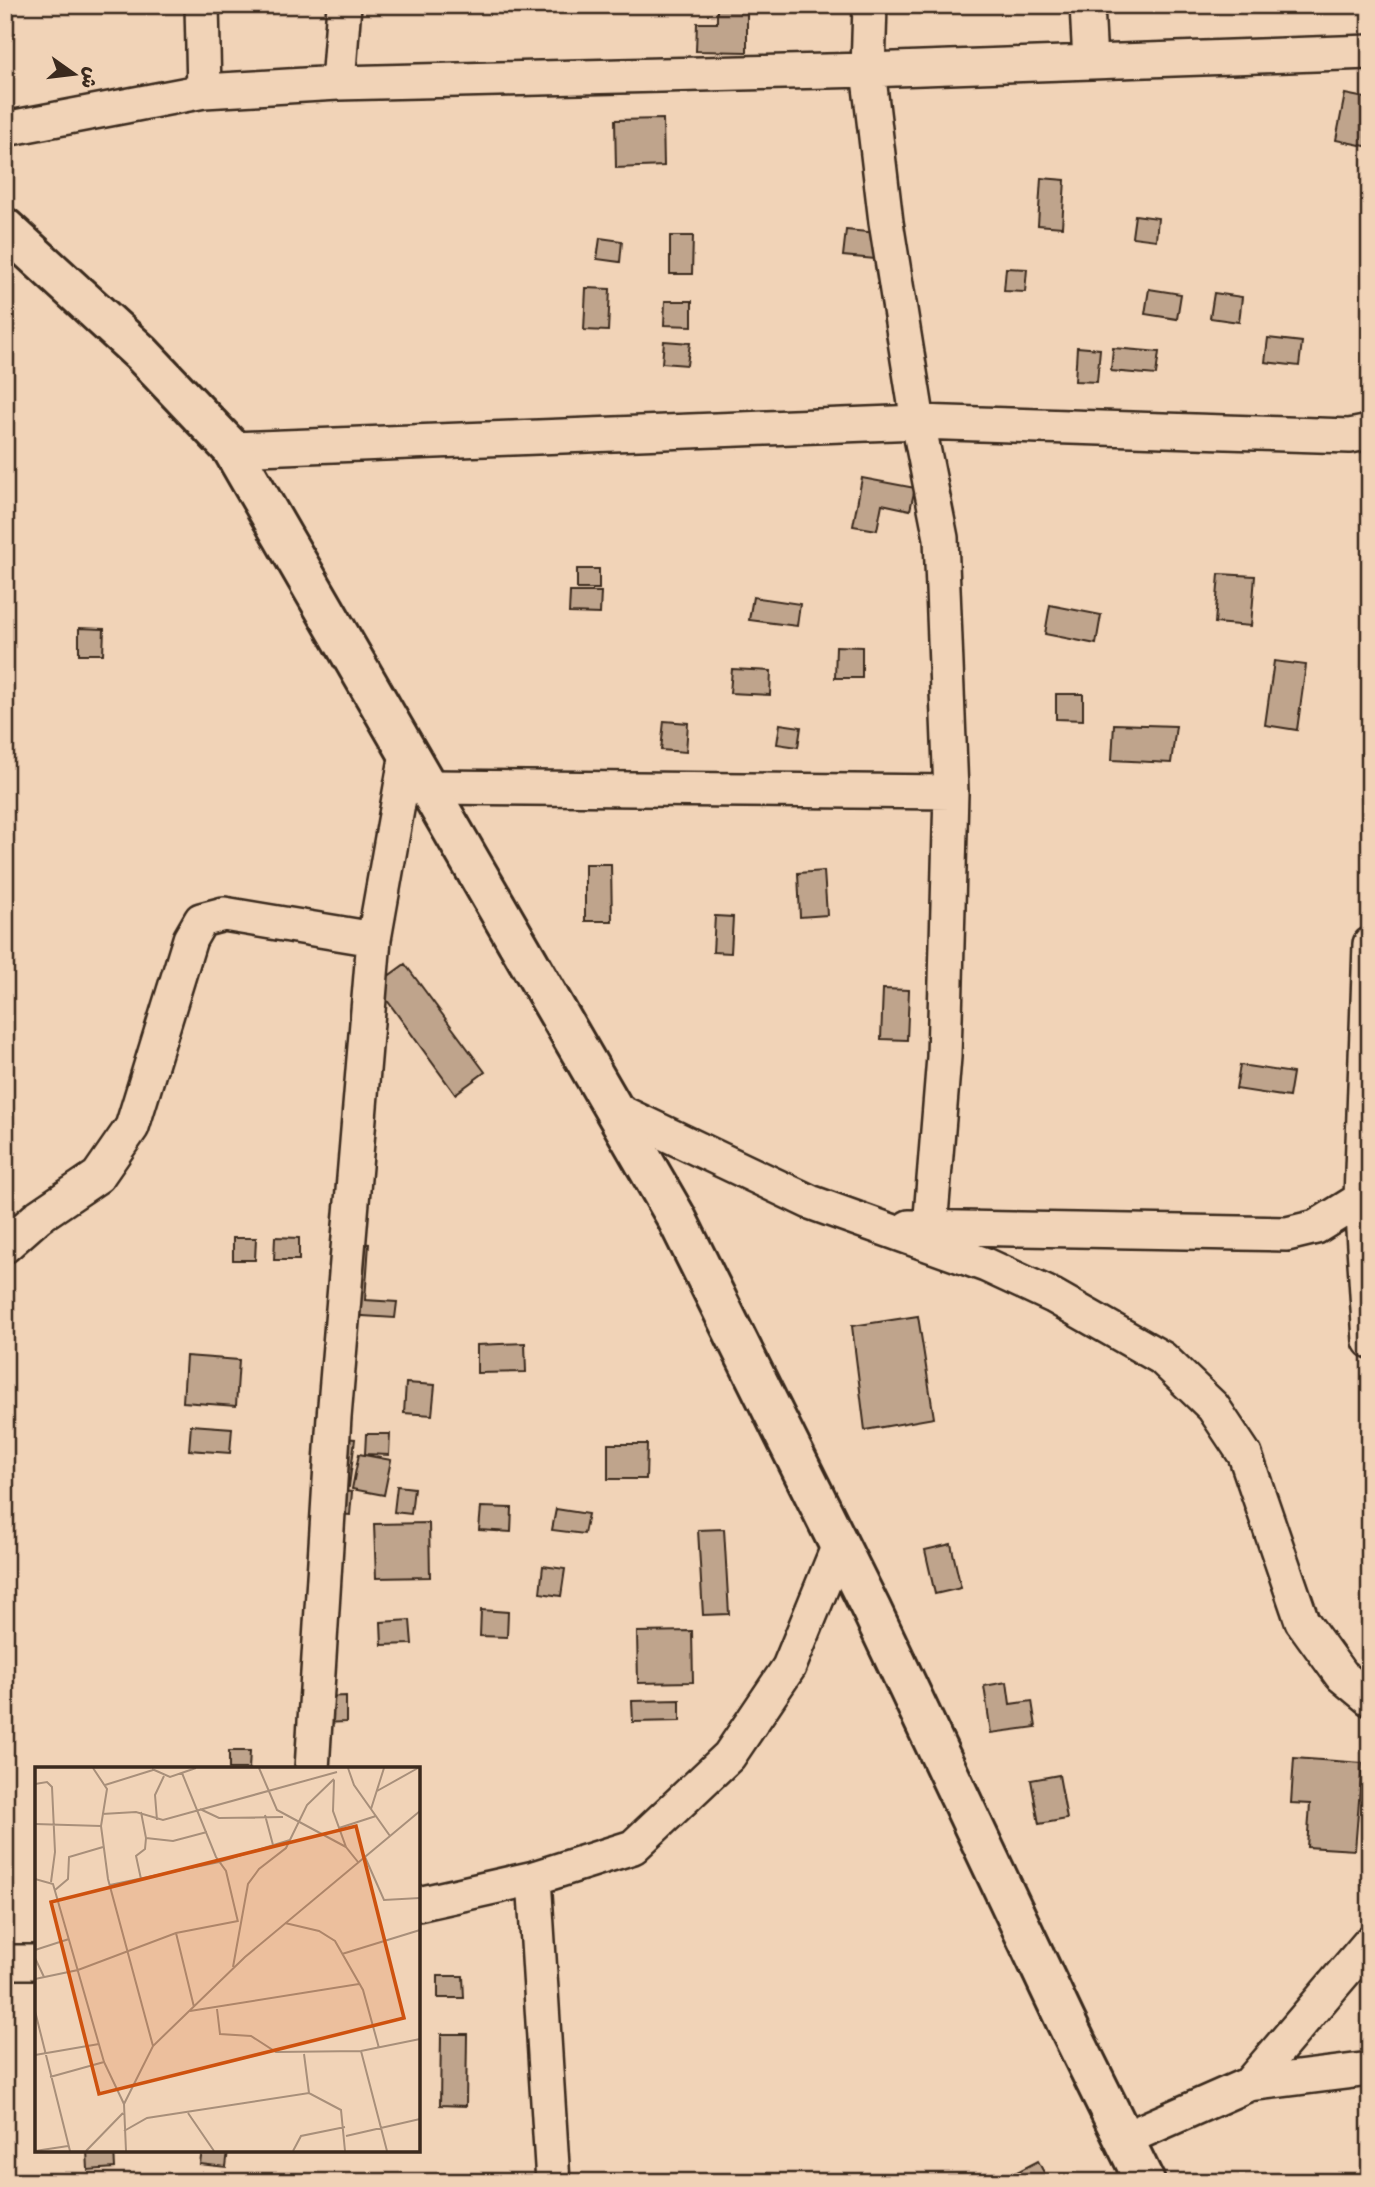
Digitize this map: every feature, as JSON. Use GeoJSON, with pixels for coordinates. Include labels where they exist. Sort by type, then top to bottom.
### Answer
{"type":"FeatureCollection","features":[{"type":"Feature","properties":{"kind":"street"},"geometry":{"type":"LineString","coordinates":[[202,5],[204,90]]}},
{"type":"Feature","properties":{"kind":"street"},"geometry":{"type":"LineString","coordinates":[[338,83],[344,5]]}},
{"type":"Feature","properties":{"kind":"street"},"geometry":{"type":"LineString","coordinates":[[870,5],[867,70],[886,222],[918,422],[942,538],[951,792],[944,1057],[930,1228]]}},
{"type":"Feature","properties":{"kind":"street"},"geometry":{"type":"LineString","coordinates":[[1087,5],[1090,62]]}},
{"type":"Feature","properties":{"kind":"street"},"geometry":{"type":"LineString","coordinates":[[5,129],[204,90],[338,83],[867,70],[1370,52]]}},
{"type":"Feature","properties":{"kind":"street"},"geometry":{"type":"LineString","coordinates":[[5,228],[141,354],[232,449],[676,1217],[839,1545],[1145,2182]]}},
{"type":"Feature","properties":{"kind":"street"},"geometry":{"type":"LineString","coordinates":[[232,449],[918,422],[1350,436],[1370,432]]}},
{"type":"Feature","properties":{"kind":"street"},"geometry":{"type":"LineString","coordinates":[[312,1767],[334,1417],[374,939],[407,752]]}},
{"type":"Feature","properties":{"kind":"street"},"geometry":{"type":"LineString","coordinates":[[427,787],[951,792]]}},
{"type":"Feature","properties":{"kind":"street"},"geometry":{"type":"LineString","coordinates":[[5,1246],[39,1216],[98,1176],[132,1127],[190,939],[201,920],[224,914],[374,939]]}},
{"type":"Feature","properties":{"kind":"street"},"geometry":{"type":"LineString","coordinates":[[1370,944],[1366,1197],[1370,1341]]}},
{"type":"Feature","properties":{"kind":"street"},"geometry":{"type":"LineString","coordinates":[[614,1109],[810,1202],[986,1265],[1053,1296],[1162,1358],[1213,1407],[1245,1455],[1302,1621],[1341,1675],[1370,1699]]}},
{"type":"Feature","properties":{"kind":"street"},"geometry":{"type":"LineString","coordinates":[[882,1227],[1287,1234],[1316,1227],[1366,1197]]}},
{"type":"Feature","properties":{"kind":"street"},"geometry":{"type":"LineString","coordinates":[[420,1905],[534,1878],[633,1847],[729,1756],[789,1667],[839,1545]]}},
{"type":"Feature","properties":{"kind":"street"},"geometry":{"type":"LineString","coordinates":[[534,1878],[553,2182]]}},
{"type":"Feature","properties":{"kind":"street"},"geometry":{"type":"LineString","coordinates":[[1249,2084],[1370,1942]]}},
{"type":"Feature","properties":{"kind":"street"},"geometry":{"type":"LineString","coordinates":[[5,1962],[35,1962]]}},
{"type":"Feature","properties":{"kind":"street"},"geometry":{"type":"LineString","coordinates":[[1124,2139],[1249,2084],[1370,2069]]}},
{"type":"Feature","properties":{"kind":"building"},"geometry":{"type":"Polygon","coordinates":[[[717,5],[747,5],[747,52],[696,51],[697,23],[717,23],[717,5]]]}},
{"type":"Feature","properties":{"kind":"building"},"geometry":{"type":"Polygon","coordinates":[[[1345,94],[1370,99],[1370,147],[1336,140],[1345,94]]]}},
{"type":"Feature","properties":{"kind":"building"},"geometry":{"type":"Polygon","coordinates":[[[663,119],[664,166],[616,168],[615,120],[663,119]]]}},
{"type":"Feature","properties":{"kind":"building"},"geometry":{"type":"Polygon","coordinates":[[[1041,178],[1065,180],[1062,227],[1038,225],[1041,178]]]}},
{"type":"Feature","properties":{"kind":"building"},"geometry":{"type":"Polygon","coordinates":[[[1135,215],[1158,218],[1156,240],[1132,237],[1135,215]]]}},
{"type":"Feature","properties":{"kind":"building"},"geometry":{"type":"Polygon","coordinates":[[[846,230],[900,235],[897,261],[843,256],[846,230]]]}},
{"type":"Feature","properties":{"kind":"building"},"geometry":{"type":"Polygon","coordinates":[[[670,236],[693,236],[692,274],[670,274],[670,236]]]}},
{"type":"Feature","properties":{"kind":"building"},"geometry":{"type":"Polygon","coordinates":[[[600,238],[622,241],[620,262],[597,259],[600,238]]]}},
{"type":"Feature","properties":{"kind":"building"},"geometry":{"type":"Polygon","coordinates":[[[1006,268],[1027,269],[1025,292],[1004,291],[1006,268]]]}},
{"type":"Feature","properties":{"kind":"building"},"geometry":{"type":"Polygon","coordinates":[[[586,288],[610,289],[608,331],[584,330],[586,288]]]}},
{"type":"Feature","properties":{"kind":"building"},"geometry":{"type":"Polygon","coordinates":[[[1149,289],[1181,294],[1177,319],[1145,314],[1149,289]]]}},
{"type":"Feature","properties":{"kind":"building"},"geometry":{"type":"Polygon","coordinates":[[[1214,293],[1242,297],[1239,322],[1210,318],[1214,293]]]}},
{"type":"Feature","properties":{"kind":"building"},"geometry":{"type":"Polygon","coordinates":[[[665,301],[692,301],[692,326],[664,325],[665,301]]]}},
{"type":"Feature","properties":{"kind":"building"},"geometry":{"type":"Polygon","coordinates":[[[1268,338],[1302,342],[1299,366],[1265,362],[1268,338]]]}},
{"type":"Feature","properties":{"kind":"building"},"geometry":{"type":"Polygon","coordinates":[[[664,341],[690,343],[687,365],[662,363],[664,341]]]}},
{"type":"Feature","properties":{"kind":"building"},"geometry":{"type":"Polygon","coordinates":[[[1077,347],[1100,349],[1097,382],[1075,381],[1077,347]]]}},
{"type":"Feature","properties":{"kind":"building"},"geometry":{"type":"Polygon","coordinates":[[[1113,348],[1159,352],[1156,375],[1111,371],[1113,348]]]}},
{"type":"Feature","properties":{"kind":"building"},"geometry":{"type":"Polygon","coordinates":[[[862,478],[915,488],[910,510],[882,504],[877,530],[853,526],[862,478]]]}},
{"type":"Feature","properties":{"kind":"building"},"geometry":{"type":"Polygon","coordinates":[[[577,569],[599,569],[599,589],[577,589],[577,569]]]}},
{"type":"Feature","properties":{"kind":"building"},"geometry":{"type":"Polygon","coordinates":[[[1219,574],[1255,576],[1251,626],[1215,623],[1219,574]]]}},
{"type":"Feature","properties":{"kind":"building"},"geometry":{"type":"Polygon","coordinates":[[[570,592],[601,592],[600,614],[569,613],[570,592]]]}},
{"type":"Feature","properties":{"kind":"building"},"geometry":{"type":"Polygon","coordinates":[[[753,597],[800,604],[797,626],[749,620],[753,597]]]}},
{"type":"Feature","properties":{"kind":"building"},"geometry":{"type":"Polygon","coordinates":[[[1050,605],[1101,615],[1096,644],[1045,634],[1050,605]]]}},
{"type":"Feature","properties":{"kind":"building"},"geometry":{"type":"Polygon","coordinates":[[[79,628],[104,629],[103,654],[79,654],[79,628]]]}},
{"type":"Feature","properties":{"kind":"building"},"geometry":{"type":"Polygon","coordinates":[[[836,646],[862,647],[862,678],[835,678],[836,646]]]}},
{"type":"Feature","properties":{"kind":"building"},"geometry":{"type":"Polygon","coordinates":[[[1274,661],[1306,665],[1297,730],[1265,725],[1274,661]]]}},
{"type":"Feature","properties":{"kind":"building"},"geometry":{"type":"Polygon","coordinates":[[[732,669],[771,671],[770,695],[730,693],[732,669]]]}},
{"type":"Feature","properties":{"kind":"building"},"geometry":{"type":"Polygon","coordinates":[[[1056,694],[1083,694],[1083,720],[1056,719],[1056,694]]]}},
{"type":"Feature","properties":{"kind":"building"},"geometry":{"type":"Polygon","coordinates":[[[664,721],[688,723],[686,752],[661,750],[664,721]]]}},
{"type":"Feature","properties":{"kind":"building"},"geometry":{"type":"Polygon","coordinates":[[[780,724],[801,727],[798,747],[777,744],[780,724]]]}},
{"type":"Feature","properties":{"kind":"building"},"geometry":{"type":"Polygon","coordinates":[[[1114,724],[1176,726],[1171,763],[1112,760],[1114,724]]]}},
{"type":"Feature","properties":{"kind":"building"},"geometry":{"type":"Polygon","coordinates":[[[585,864],[611,864],[612,921],[585,921],[585,864]]]}},
{"type":"Feature","properties":{"kind":"building"},"geometry":{"type":"Polygon","coordinates":[[[824,871],[827,915],[800,917],[798,873],[824,871]]]}},
{"type":"Feature","properties":{"kind":"building"},"geometry":{"type":"Polygon","coordinates":[[[715,916],[733,917],[731,953],[713,952],[715,916]]]}},
{"type":"Feature","properties":{"kind":"building"},"geometry":{"type":"Polygon","coordinates":[[[405,964],[485,1072],[455,1094],[376,985],[405,964]]]}},
{"type":"Feature","properties":{"kind":"building"},"geometry":{"type":"Polygon","coordinates":[[[883,989],[909,990],[907,1040],[881,1039],[883,989]]]}},
{"type":"Feature","properties":{"kind":"building"},"geometry":{"type":"Polygon","coordinates":[[[1240,1065],[1293,1073],[1289,1097],[1236,1089],[1240,1065]]]}},
{"type":"Feature","properties":{"kind":"building"},"geometry":{"type":"Polygon","coordinates":[[[275,1237],[299,1238],[299,1260],[274,1260],[275,1237]]]}},
{"type":"Feature","properties":{"kind":"building"},"geometry":{"type":"Polygon","coordinates":[[[233,1238],[256,1238],[255,1260],[233,1260],[233,1238]]]}},
{"type":"Feature","properties":{"kind":"building"},"geometry":{"type":"Polygon","coordinates":[[[351,1242],[369,1244],[365,1300],[397,1302],[395,1318],[346,1315],[351,1242]]]}},
{"type":"Feature","properties":{"kind":"building"},"geometry":{"type":"Polygon","coordinates":[[[918,1316],[934,1418],[865,1430],[852,1326],[918,1316]]]}},
{"type":"Feature","properties":{"kind":"building"},"geometry":{"type":"Polygon","coordinates":[[[525,1343],[526,1372],[477,1373],[477,1345],[525,1343]]]}},
{"type":"Feature","properties":{"kind":"building"},"geometry":{"type":"Polygon","coordinates":[[[186,1356],[239,1360],[236,1406],[183,1402],[186,1356]]]}},
{"type":"Feature","properties":{"kind":"building"},"geometry":{"type":"Polygon","coordinates":[[[406,1383],[435,1385],[432,1415],[404,1413],[406,1383]]]}},
{"type":"Feature","properties":{"kind":"building"},"geometry":{"type":"Polygon","coordinates":[[[191,1425],[232,1428],[230,1453],[189,1450],[191,1425]]]}},
{"type":"Feature","properties":{"kind":"building"},"geometry":{"type":"Polygon","coordinates":[[[366,1434],[390,1434],[389,1455],[365,1454],[366,1434]]]}},
{"type":"Feature","properties":{"kind":"building"},"geometry":{"type":"Polygon","coordinates":[[[333,1437],[355,1439],[349,1487],[328,1485],[333,1437]]]}},
{"type":"Feature","properties":{"kind":"building"},"geometry":{"type":"Polygon","coordinates":[[[608,1444],[647,1444],[646,1479],[608,1479],[608,1444]]]}},
{"type":"Feature","properties":{"kind":"building"},"geometry":{"type":"Polygon","coordinates":[[[359,1454],[391,1460],[384,1495],[352,1489],[359,1454]]]}},
{"type":"Feature","properties":{"kind":"building"},"geometry":{"type":"Polygon","coordinates":[[[397,1486],[414,1488],[411,1514],[394,1512],[397,1486]]]}},
{"type":"Feature","properties":{"kind":"building"},"geometry":{"type":"Polygon","coordinates":[[[327,1490],[352,1492],[350,1515],[325,1513],[327,1490]]]}},
{"type":"Feature","properties":{"kind":"building"},"geometry":{"type":"Polygon","coordinates":[[[481,1507],[512,1508],[511,1532],[479,1530],[481,1507]]]}},
{"type":"Feature","properties":{"kind":"building"},"geometry":{"type":"Polygon","coordinates":[[[556,1509],[588,1514],[584,1534],[552,1530],[556,1509]]]}},
{"type":"Feature","properties":{"kind":"building"},"geometry":{"type":"Polygon","coordinates":[[[429,1523],[430,1577],[376,1578],[374,1524],[429,1523]]]}},
{"type":"Feature","properties":{"kind":"building"},"geometry":{"type":"Polygon","coordinates":[[[724,1529],[729,1614],[703,1615],[698,1530],[724,1529]]]}},
{"type":"Feature","properties":{"kind":"building"},"geometry":{"type":"Polygon","coordinates":[[[951,1544],[961,1588],[935,1594],[925,1550],[951,1544]]]}},
{"type":"Feature","properties":{"kind":"building"},"geometry":{"type":"Polygon","coordinates":[[[543,1566],[565,1569],[561,1596],[540,1593],[543,1566]]]}},
{"type":"Feature","properties":{"kind":"building"},"geometry":{"type":"Polygon","coordinates":[[[481,1610],[508,1612],[507,1637],[480,1636],[481,1610]]]}},
{"type":"Feature","properties":{"kind":"building"},"geometry":{"type":"Polygon","coordinates":[[[410,1620],[412,1644],[382,1645],[381,1622],[410,1620]]]}},
{"type":"Feature","properties":{"kind":"building"},"geometry":{"type":"Polygon","coordinates":[[[692,1631],[693,1682],[638,1683],[637,1632],[692,1631]]]}},
{"type":"Feature","properties":{"kind":"building"},"geometry":{"type":"Polygon","coordinates":[[[1007,1682],[1010,1704],[1032,1701],[1036,1727],[991,1733],[984,1686],[1007,1682]]]}},
{"type":"Feature","properties":{"kind":"building"},"geometry":{"type":"Polygon","coordinates":[[[346,1696],[346,1722],[322,1723],[322,1697],[346,1696]]]}},
{"type":"Feature","properties":{"kind":"building"},"geometry":{"type":"Polygon","coordinates":[[[680,1700],[680,1721],[633,1722],[632,1701],[680,1700]]]}},
{"type":"Feature","properties":{"kind":"building"},"geometry":{"type":"Polygon","coordinates":[[[229,1751],[250,1751],[249,1767],[229,1767],[229,1751]]]}},
{"type":"Feature","properties":{"kind":"building"},"geometry":{"type":"Polygon","coordinates":[[[1294,1758],[1362,1763],[1355,1850],[1307,1847],[1310,1804],[1291,1803],[1294,1758]]]}},
{"type":"Feature","properties":{"kind":"building"},"geometry":{"type":"Polygon","coordinates":[[[1059,1775],[1067,1819],[1039,1824],[1031,1780],[1059,1775]]]}},
{"type":"Feature","properties":{"kind":"building"},"geometry":{"type":"Polygon","coordinates":[[[438,1976],[463,1976],[464,1998],[438,1998],[438,1976]]]}},
{"type":"Feature","properties":{"kind":"building"},"geometry":{"type":"Polygon","coordinates":[[[441,2034],[467,2034],[466,2106],[440,2105],[441,2034]]]}},
{"type":"Feature","properties":{"kind":"building"},"geometry":{"type":"Polygon","coordinates":[[[87,2152],[114,2152],[115,2168],[88,2170],[87,2152]]]}},
{"type":"Feature","properties":{"kind":"building"},"geometry":{"type":"Polygon","coordinates":[[[202,2152],[228,2152],[226,2167],[200,2164],[202,2152]]]}},
{"type":"Feature","properties":{"kind":"building"},"geometry":{"type":"Polygon","coordinates":[[[1038,2161],[1049,2182],[998,2182],[1038,2161]]]}}]}
